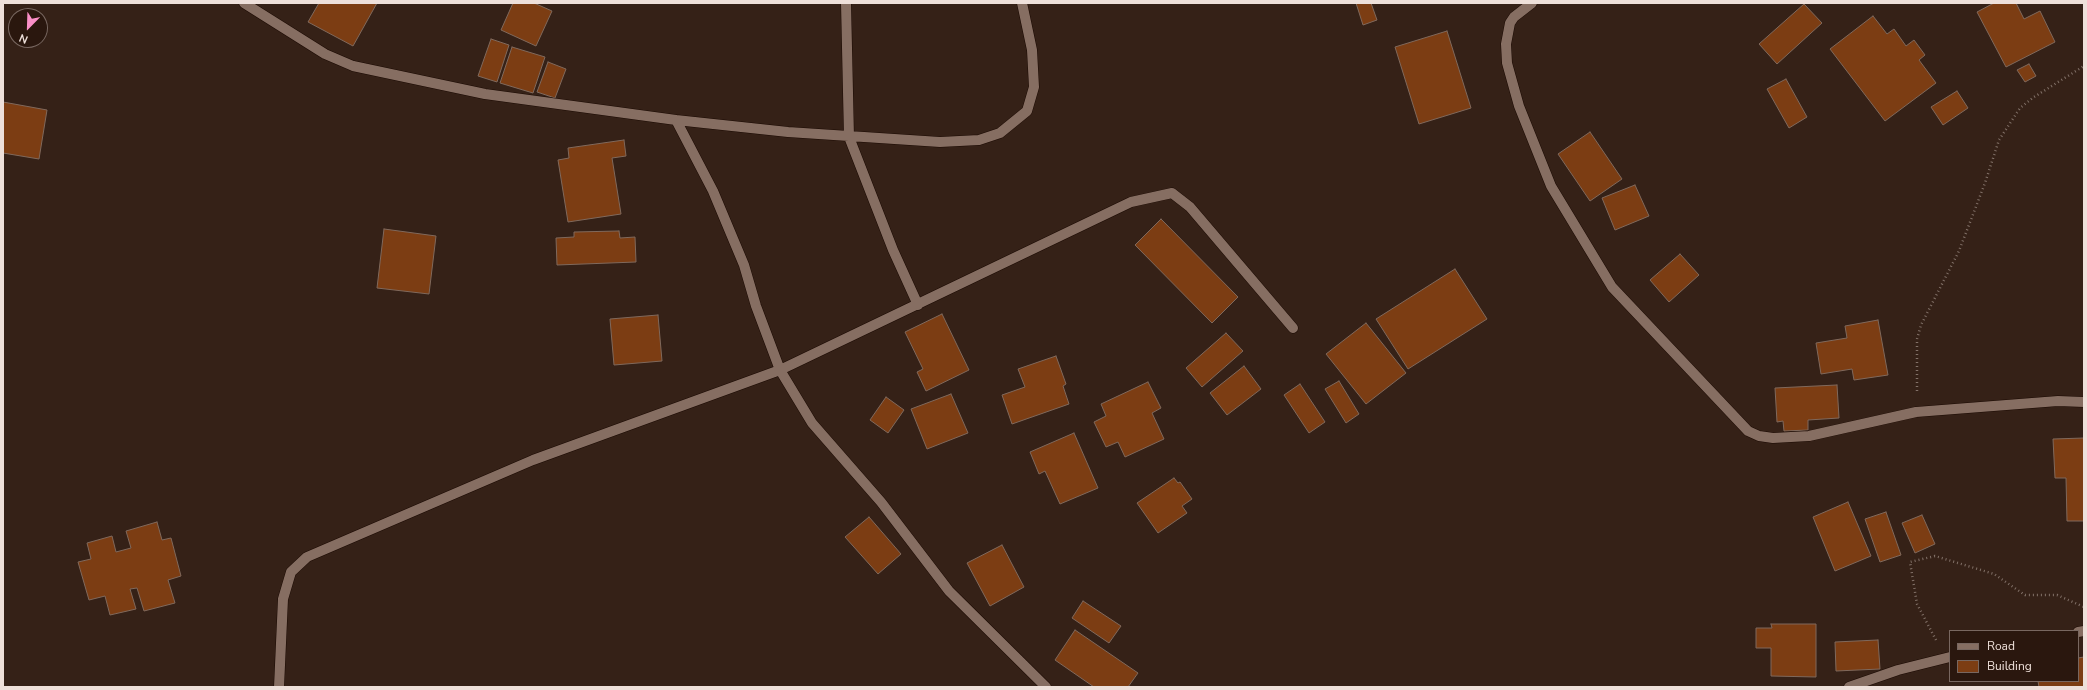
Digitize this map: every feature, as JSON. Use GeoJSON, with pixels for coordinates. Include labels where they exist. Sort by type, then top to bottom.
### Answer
{"type":"FeatureCollection","features":[{"type":"Feature","properties":{"kind":"street"},"geometry":{"type":"LineString","coordinates":[[244,3],[326,54],[353,66],[485,94],[676,120],[849,137],[940,142],[979,140],[1000,133],[1027,111],[1034,88],[1032,50],[1022,3]]}},
{"type":"Feature","properties":{"kind":"street"},"geometry":{"type":"LineString","coordinates":[[846,3],[849,137],[890,243],[918,304]]}},
{"type":"Feature","properties":{"kind":"street"},"geometry":{"type":"LineString","coordinates":[[1532,3],[1514,18],[1507,34],[1507,64],[1516,99],[1551,186],[1612,287],[1748,430],[1759,436],[1773,438],[1809,436],[1916,412],[2058,401],[2084,402]]}},
{"type":"Feature","properties":{"kind":"street"},"geometry":{"type":"LineString","coordinates":[[676,120],[713,191],[739,251],[756,306],[780,370],[812,423],[881,502],[949,591],[1046,687]]}},
{"type":"Feature","properties":{"kind":"street"},"geometry":{"type":"LineString","coordinates":[[279,687],[283,599],[291,572],[307,557],[533,460],[780,370],[1131,202],[1152,196],[1172,193],[1190,207],[1293,328]]}},
{"type":"Feature","properties":{"kind":"street"},"geometry":{"type":"LineString","coordinates":[[1849,687],[1898,670],[1948,657]]}},
{"type":"Feature","properties":{"kind":"path"},"geometry":{"type":"LineString","coordinates":[[1916,412],[1917,339],[1921,326],[1959,251],[1985,183],[1999,140],[2020,108],[2084,66]]}},
{"type":"Feature","properties":{"kind":"path"},"geometry":{"type":"LineString","coordinates":[[1948,657],[1917,604],[1910,562],[1935,556],[1994,574],[2025,595],[2056,596],[2084,607]]}},
{"type":"Feature","properties":{"kind":"building"},"geometry":{"type":"Polygon","coordinates":[[[319,3],[377,3],[353,46],[308,22],[319,3]]]}},
{"type":"Feature","properties":{"kind":"building"},"geometry":{"type":"Polygon","coordinates":[[[513,3],[534,3],[552,11],[536,46],[501,30],[513,3]]]}},
{"type":"Feature","properties":{"kind":"building"},"geometry":{"type":"Polygon","coordinates":[[[1356,3],[1371,3],[1377,20],[1363,25],[1356,3]]]}},
{"type":"Feature","properties":{"kind":"building"},"geometry":{"type":"Polygon","coordinates":[[[1994,3],[2016,3],[2024,19],[2040,11],[2055,42],[2006,67],[1977,12],[1994,3]]]}},
{"type":"Feature","properties":{"kind":"building"},"geometry":{"type":"Polygon","coordinates":[[[1804,4],[1822,23],[1777,64],[1759,44],[1804,4]]]}},
{"type":"Feature","properties":{"kind":"building"},"geometry":{"type":"Polygon","coordinates":[[[1873,16],[1887,34],[1894,29],[1906,46],[1914,40],[1925,55],[1919,60],[1936,83],[1885,121],[1830,49],[1873,16]]]}},
{"type":"Feature","properties":{"kind":"building"},"geometry":{"type":"Polygon","coordinates":[[[1447,31],[1471,108],[1419,124],[1395,47],[1447,31]]]}},
{"type":"Feature","properties":{"kind":"building"},"geometry":{"type":"Polygon","coordinates":[[[491,39],[509,45],[497,82],[478,76],[491,39]]]}},
{"type":"Feature","properties":{"kind":"building"},"geometry":{"type":"Polygon","coordinates":[[[512,47],[545,57],[533,93],[500,83],[512,47]]]}},
{"type":"Feature","properties":{"kind":"building"},"geometry":{"type":"Polygon","coordinates":[[[548,62],[566,69],[555,98],[537,92],[548,62]]]}},
{"type":"Feature","properties":{"kind":"building"},"geometry":{"type":"Polygon","coordinates":[[[2029,64],[2036,76],[2025,82],[2017,70],[2029,64]]]}},
{"type":"Feature","properties":{"kind":"building"},"geometry":{"type":"Polygon","coordinates":[[[1786,79],[1807,117],[1789,128],[1767,89],[1786,79]]]}},
{"type":"Feature","properties":{"kind":"building"},"geometry":{"type":"Polygon","coordinates":[[[1957,91],[1968,108],[1943,125],[1931,107],[1957,91]]]}},
{"type":"Feature","properties":{"kind":"building"},"geometry":{"type":"Polygon","coordinates":[[[3,102],[47,110],[39,159],[3,153],[3,102]]]}},
{"type":"Feature","properties":{"kind":"building"},"geometry":{"type":"Polygon","coordinates":[[[1590,132],[1622,179],[1590,201],[1558,154],[1590,132]]]}},
{"type":"Feature","properties":{"kind":"building"},"geometry":{"type":"Polygon","coordinates":[[[624,140],[626,156],[612,158],[621,214],[568,222],[558,160],[569,158],[568,148],[624,140]]]}},
{"type":"Feature","properties":{"kind":"building"},"geometry":{"type":"Polygon","coordinates":[[[1635,185],[1649,216],[1615,230],[1602,198],[1635,185]]]}},
{"type":"Feature","properties":{"kind":"building"},"geometry":{"type":"Polygon","coordinates":[[[1161,219],[1238,297],[1212,323],[1135,245],[1161,219]]]}},
{"type":"Feature","properties":{"kind":"building"},"geometry":{"type":"Polygon","coordinates":[[[384,229],[436,236],[429,294],[377,288],[384,229]]]}},
{"type":"Feature","properties":{"kind":"building"},"geometry":{"type":"Polygon","coordinates":[[[619,231],[620,238],[635,237],[636,262],[557,265],[556,238],[574,237],[574,232],[619,231]]]}},
{"type":"Feature","properties":{"kind":"building"},"geometry":{"type":"Polygon","coordinates":[[[1680,254],[1699,275],[1669,302],[1650,280],[1680,254]]]}},
{"type":"Feature","properties":{"kind":"building"},"geometry":{"type":"Polygon","coordinates":[[[1455,269],[1487,319],[1408,369],[1376,319],[1455,269]]]}},
{"type":"Feature","properties":{"kind":"building"},"geometry":{"type":"Polygon","coordinates":[[[942,314],[969,370],[926,391],[917,372],[923,369],[905,332],[942,314]]]}},
{"type":"Feature","properties":{"kind":"building"},"geometry":{"type":"Polygon","coordinates":[[[658,315],[662,361],[614,365],[610,319],[658,315]]]}},
{"type":"Feature","properties":{"kind":"building"},"geometry":{"type":"Polygon","coordinates":[[[1878,320],[1888,375],[1854,380],[1852,369],[1821,374],[1816,343],[1847,338],[1845,326],[1878,320]]]}},
{"type":"Feature","properties":{"kind":"building"},"geometry":{"type":"Polygon","coordinates":[[[1366,323],[1406,373],[1366,404],[1326,354],[1366,323]]]}},
{"type":"Feature","properties":{"kind":"building"},"geometry":{"type":"Polygon","coordinates":[[[1226,333],[1243,351],[1202,387],[1186,368],[1226,333]]]}},
{"type":"Feature","properties":{"kind":"building"},"geometry":{"type":"Polygon","coordinates":[[[1056,356],[1066,384],[1063,386],[1069,404],[1012,424],[1002,395],[1025,387],[1018,369],[1056,356]]]}},
{"type":"Feature","properties":{"kind":"building"},"geometry":{"type":"Polygon","coordinates":[[[1244,366],[1261,389],[1227,415],[1210,393],[1244,366]]]}},
{"type":"Feature","properties":{"kind":"building"},"geometry":{"type":"Polygon","coordinates":[[[1339,381],[1359,414],[1346,423],[1325,389],[1339,381]]]}},
{"type":"Feature","properties":{"kind":"building"},"geometry":{"type":"Polygon","coordinates":[[[1148,382],[1161,408],[1152,413],[1164,439],[1125,457],[1118,442],[1106,447],[1094,422],[1106,416],[1101,404],[1148,382]]]}},
{"type":"Feature","properties":{"kind":"building"},"geometry":{"type":"Polygon","coordinates":[[[1300,384],[1325,422],[1309,433],[1284,395],[1300,384]]]}},
{"type":"Feature","properties":{"kind":"building"},"geometry":{"type":"Polygon","coordinates":[[[1837,385],[1839,418],[1808,420],[1808,430],[1784,431],[1783,421],[1777,422],[1775,388],[1837,385]]]}},
{"type":"Feature","properties":{"kind":"building"},"geometry":{"type":"Polygon","coordinates":[[[951,394],[968,433],[927,449],[911,409],[951,394]]]}},
{"type":"Feature","properties":{"kind":"building"},"geometry":{"type":"Polygon","coordinates":[[[886,397],[904,410],[888,433],[870,420],[886,397]]]}},
{"type":"Feature","properties":{"kind":"building"},"geometry":{"type":"Polygon","coordinates":[[[1074,433],[1098,488],[1060,504],[1045,471],[1039,474],[1030,452],[1074,433]]]}},
{"type":"Feature","properties":{"kind":"building"},"geometry":{"type":"Polygon","coordinates":[[[2084,438],[2084,521],[2067,521],[2066,478],[2055,478],[2053,439],[2084,438]]]}},
{"type":"Feature","properties":{"kind":"building"},"geometry":{"type":"Polygon","coordinates":[[[1174,478],[1178,483],[1180,482],[1192,499],[1182,506],[1187,513],[1158,533],[1137,503],[1174,478]]]}},
{"type":"Feature","properties":{"kind":"building"},"geometry":{"type":"Polygon","coordinates":[[[1848,502],[1871,556],[1835,571],[1813,517],[1848,502]]]}},
{"type":"Feature","properties":{"kind":"building"},"geometry":{"type":"Polygon","coordinates":[[[1886,512],[1901,555],[1880,562],[1865,519],[1886,512]]]}},
{"type":"Feature","properties":{"kind":"building"},"geometry":{"type":"Polygon","coordinates":[[[1922,515],[1935,544],[1915,553],[1902,523],[1922,515]]]}},
{"type":"Feature","properties":{"kind":"building"},"geometry":{"type":"Polygon","coordinates":[[[869,517],[901,554],[878,574],[845,537],[869,517]]]}},
{"type":"Feature","properties":{"kind":"building"},"geometry":{"type":"Polygon","coordinates":[[[157,522],[162,540],[171,538],[181,576],[168,580],[175,603],[144,611],[137,588],[130,589],[136,609],[110,615],[105,596],[89,600],[78,562],[91,559],[87,543],[112,536],[116,552],[131,548],[126,531],[157,522]]]}},
{"type":"Feature","properties":{"kind":"building"},"geometry":{"type":"Polygon","coordinates":[[[1002,545],[1024,587],[990,606],[967,563],[1002,545]]]}},
{"type":"Feature","properties":{"kind":"building"},"geometry":{"type":"Polygon","coordinates":[[[1083,601],[1121,626],[1109,643],[1072,618],[1083,601]]]}},
{"type":"Feature","properties":{"kind":"building"},"geometry":{"type":"Polygon","coordinates":[[[1771,624],[1816,624],[1816,677],[1771,676],[1771,648],[1756,648],[1756,628],[1772,628],[1771,624]]]}},
{"type":"Feature","properties":{"kind":"building"},"geometry":{"type":"Polygon","coordinates":[[[1075,630],[1138,673],[1128,687],[1094,687],[1055,660],[1075,630]]]}},
{"type":"Feature","properties":{"kind":"building"},"geometry":{"type":"Polygon","coordinates":[[[1878,640],[1880,669],[1836,671],[1835,642],[1878,640]]]}},
{"type":"Feature","properties":{"kind":"building"},"geometry":{"type":"Polygon","coordinates":[[[2084,657],[2084,687],[2039,687],[2038,682],[2079,682],[2079,658],[2084,657]]]}}]}
